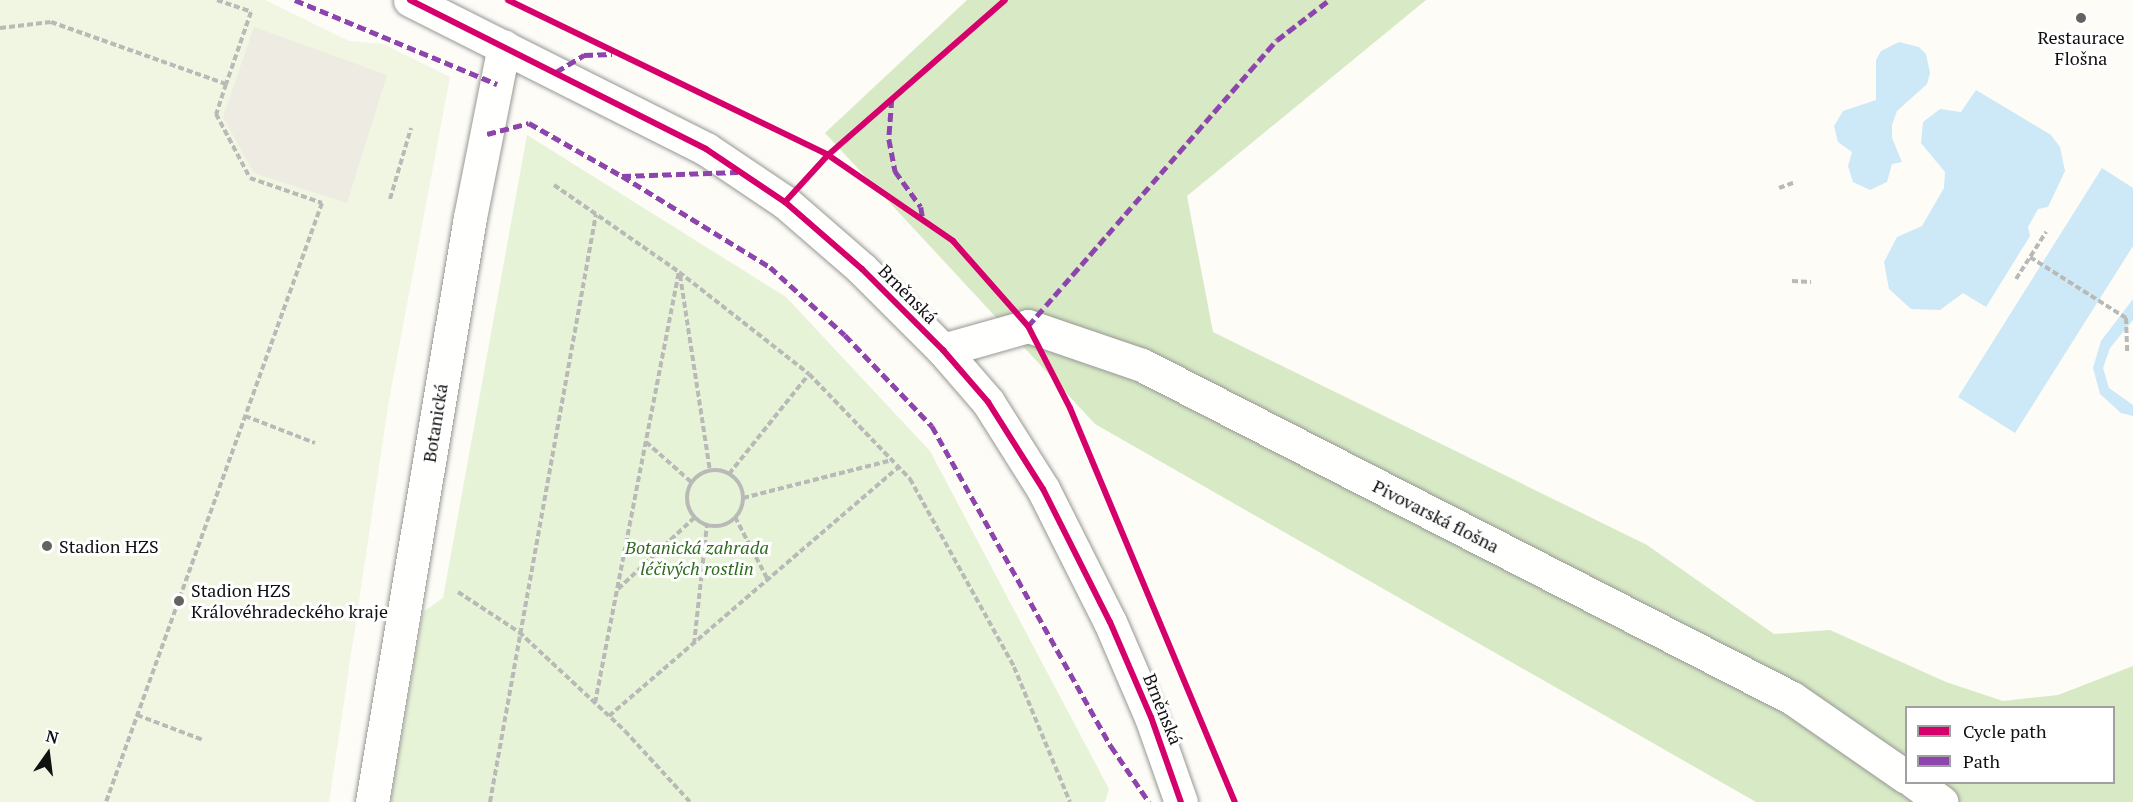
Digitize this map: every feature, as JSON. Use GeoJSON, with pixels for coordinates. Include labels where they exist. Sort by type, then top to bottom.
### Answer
{"type":"FeatureCollection","features":[{"type":"Feature","properties":{"kind":"street","name":"Brněnská"},"geometry":{"type":"LineString","coordinates":[[410,0],[706,149],[785,202],[862,269],[943,350],[988,402],[1043,489],[1110,622],[1151,717],[1181,802]]}},
{"type":"Feature","properties":{"kind":"street","name":"Botanická"},"geometry":{"type":"LineString","coordinates":[[372,802],[470,217],[504,46]]}},
{"type":"Feature","properties":{"kind":"street","name":"Pivovarská flošna"},"geometry":{"type":"LineString","coordinates":[[943,350],[1028,326],[1142,365],[1792,698],[1905,776]]}},
{"type":"Feature","properties":{"kind":"street"},"geometry":{"type":"LineString","coordinates":[[1915,784],[1942,802]]}},
{"type":"Feature","properties":{"kind":"path"},"geometry":{"type":"LineString","coordinates":[[106,802],[322,203],[250,178],[216,114],[251,12],[217,0]]}},
{"type":"Feature","properties":{"kind":"path"},"geometry":{"type":"LineString","coordinates":[[0,28],[51,22],[226,84]]}},
{"type":"Feature","properties":{"kind":"path"},"geometry":{"type":"LineString","coordinates":[[390,199],[411,128]]}},
{"type":"Feature","properties":{"kind":"path"},"geometry":{"type":"LineString","coordinates":[[1779,188],[1793,183]]}},
{"type":"Feature","properties":{"kind":"path"},"geometry":{"type":"LineString","coordinates":[[554,184],[679,272],[809,374],[910,479],[1014,667],[1070,802]]}},
{"type":"Feature","properties":{"kind":"path"},"geometry":{"type":"LineString","coordinates":[[490,802],[596,214]]}},
{"type":"Feature","properties":{"kind":"path"},"geometry":{"type":"LineString","coordinates":[[2016,279],[2046,232]]}},
{"type":"Feature","properties":{"kind":"path"},"geometry":{"type":"LineString","coordinates":[[2030,256],[2126,318],[2127,352]]}},
{"type":"Feature","properties":{"kind":"path"},"geometry":{"type":"LineString","coordinates":[[595,703],[679,272]]}},
{"type":"Feature","properties":{"kind":"path"},"geometry":{"type":"LineString","coordinates":[[679,272],[710,470]]}},
{"type":"Feature","properties":{"kind":"path"},"geometry":{"type":"LineString","coordinates":[[1792,281],[1811,282]]}},
{"type":"Feature","properties":{"kind":"path"},"geometry":{"type":"LineString","coordinates":[[729,474],[809,374]]}},
{"type":"Feature","properties":{"kind":"path"},"geometry":{"type":"LineString","coordinates":[[245,416],[315,443]]}},
{"type":"Feature","properties":{"kind":"path"},"geometry":{"type":"LineString","coordinates":[[646,442],[691,482]]}},
{"type":"Feature","properties":{"kind":"path"},"geometry":{"type":"LineString","coordinates":[[743,498],[892,460]]}},
{"type":"Feature","properties":{"kind":"path"},"geometry":{"type":"LineString","coordinates":[[609,716],[899,467]]}},
{"type":"Feature","properties":{"kind":"path"},"geometry":{"type":"LineString","coordinates":[[710,470],[729,474],[743,498],[735,517],[722,525],[707,525],[694,518],[686,500],[691,482],[710,470]]}},
{"type":"Feature","properties":{"kind":"path"},"geometry":{"type":"LineString","coordinates":[[735,517],[768,580]]}},
{"type":"Feature","properties":{"kind":"path"},"geometry":{"type":"LineString","coordinates":[[618,589],[694,518]]}},
{"type":"Feature","properties":{"kind":"path"},"geometry":{"type":"LineString","coordinates":[[694,644],[707,525]]}},
{"type":"Feature","properties":{"kind":"path"},"geometry":{"type":"LineString","coordinates":[[458,592],[519,632],[609,716],[690,802]]}},
{"type":"Feature","properties":{"kind":"path"},"geometry":{"type":"LineString","coordinates":[[137,715],[203,740]]}},
{"type":"Feature","properties":{"kind":"green space","name":"Stadion HZS Královéhradeckého kraje"},"geometry":{"type":"Polygon","coordinates":[[[0,0],[265,0],[349,41],[383,44],[450,77],[389,400],[329,802],[0,802],[0,0]]]}},
{"type":"Feature","properties":{"kind":"green space"},"geometry":{"type":"Polygon","coordinates":[[[967,0],[1426,0],[1187,196],[1213,332],[1647,545],[1774,634],[1830,630],[1946,682],[2003,701],[2058,695],[2133,666],[2133,802],[1756,802],[1095,424],[825,133],[967,0]]]}},
{"type":"Feature","properties":{"kind":"green space","name":"Botanická zahrada léčivých rostlin"},"geometry":{"type":"Polygon","coordinates":[[[527,135],[786,297],[930,451],[1109,789],[1105,802],[390,802],[423,612],[443,598],[527,135]]]}},
{"type":"Feature","properties":{"kind":"shaded area"},"geometry":{"type":"Polygon","coordinates":[[[254,27],[387,75],[347,203],[254,173],[223,117],[254,27]]]}},
{"type":"Feature","properties":{"kind":"water"},"geometry":{"type":"Polygon","coordinates":[[[1899,42],[1919,47],[1926,54],[1930,73],[1927,84],[1897,111],[1892,125],[1892,138],[1902,162],[1892,164],[1887,182],[1870,190],[1853,182],[1848,166],[1852,152],[1838,142],[1834,126],[1843,111],[1876,100],[1876,60],[1881,51],[1899,42]]]}},
{"type":"Feature","properties":{"kind":"water"},"geometry":{"type":"Polygon","coordinates":[[[1976,90],[2051,135],[2060,147],[2065,171],[2048,207],[2038,209],[2028,227],[2030,236],[1986,307],[1963,293],[1940,310],[1911,309],[1889,289],[1884,262],[1897,237],[1922,226],[1944,188],[1945,172],[1921,143],[1923,122],[1940,109],[1961,112],[1976,90]]]}},
{"type":"Feature","properties":{"kind":"water"},"geometry":{"type":"Polygon","coordinates":[[[2102,168],[2133,188],[2133,246],[2015,433],[1958,397],[2102,168]]]}},
{"type":"Feature","properties":{"kind":"water"},"geometry":{"type":"Polygon","coordinates":[[[2133,299],[2133,320],[2110,348],[2103,368],[2109,388],[2133,405],[2133,416],[2121,413],[2100,394],[2093,368],[2101,341],[2133,299]]]}},
{"type":"Feature","properties":{"kind":"marked path"},"geometry":{"type":"LineString","coordinates":[[295,0],[497,84]]}},
{"type":"Feature","properties":{"kind":"marked path"},"geometry":{"type":"LineString","coordinates":[[1028,326],[1277,40],[1329,0]]}},
{"type":"Feature","properties":{"kind":"marked path"},"geometry":{"type":"LineString","coordinates":[[556,72],[584,55],[612,54]]}},
{"type":"Feature","properties":{"kind":"marked path"},"geometry":{"type":"LineString","coordinates":[[892,99],[889,139],[895,171],[921,207],[923,220]]}},
{"type":"Feature","properties":{"kind":"marked path"},"geometry":{"type":"LineString","coordinates":[[487,134],[529,123],[622,176],[738,172]]}},
{"type":"Feature","properties":{"kind":"marked path"},"geometry":{"type":"LineString","coordinates":[[622,176],[770,267],[845,335],[932,426],[1111,746],[1149,802]]}},
{"type":"Feature","properties":{"kind":"cycle path"},"geometry":{"type":"LineString","coordinates":[[410,0],[706,149],[785,202],[862,269],[943,350],[988,402],[1043,489],[1110,622],[1151,717],[1181,802]]}},
{"type":"Feature","properties":{"kind":"cycle path"},"geometry":{"type":"LineString","coordinates":[[508,0],[828,155],[953,241],[1028,326],[1070,408],[1235,802]]}},
{"type":"Feature","properties":{"kind":"cycle path"},"geometry":{"type":"LineString","coordinates":[[785,202],[828,155],[1005,0]]}},
{"type":"Feature","properties":{"kind":"place","name":"Restaurace Flošna"},"geometry":{"type":"Point","coordinates":[2081,18]}},
{"type":"Feature","properties":{"kind":"place","name":"Stadion HZS"},"geometry":{"type":"Point","coordinates":[47,546]}},
{"type":"Feature","properties":{"kind":"place","name":"Stadion HZS Královéhradeckého kraje"},"geometry":{"type":"Point","coordinates":[179,601]}}]}
